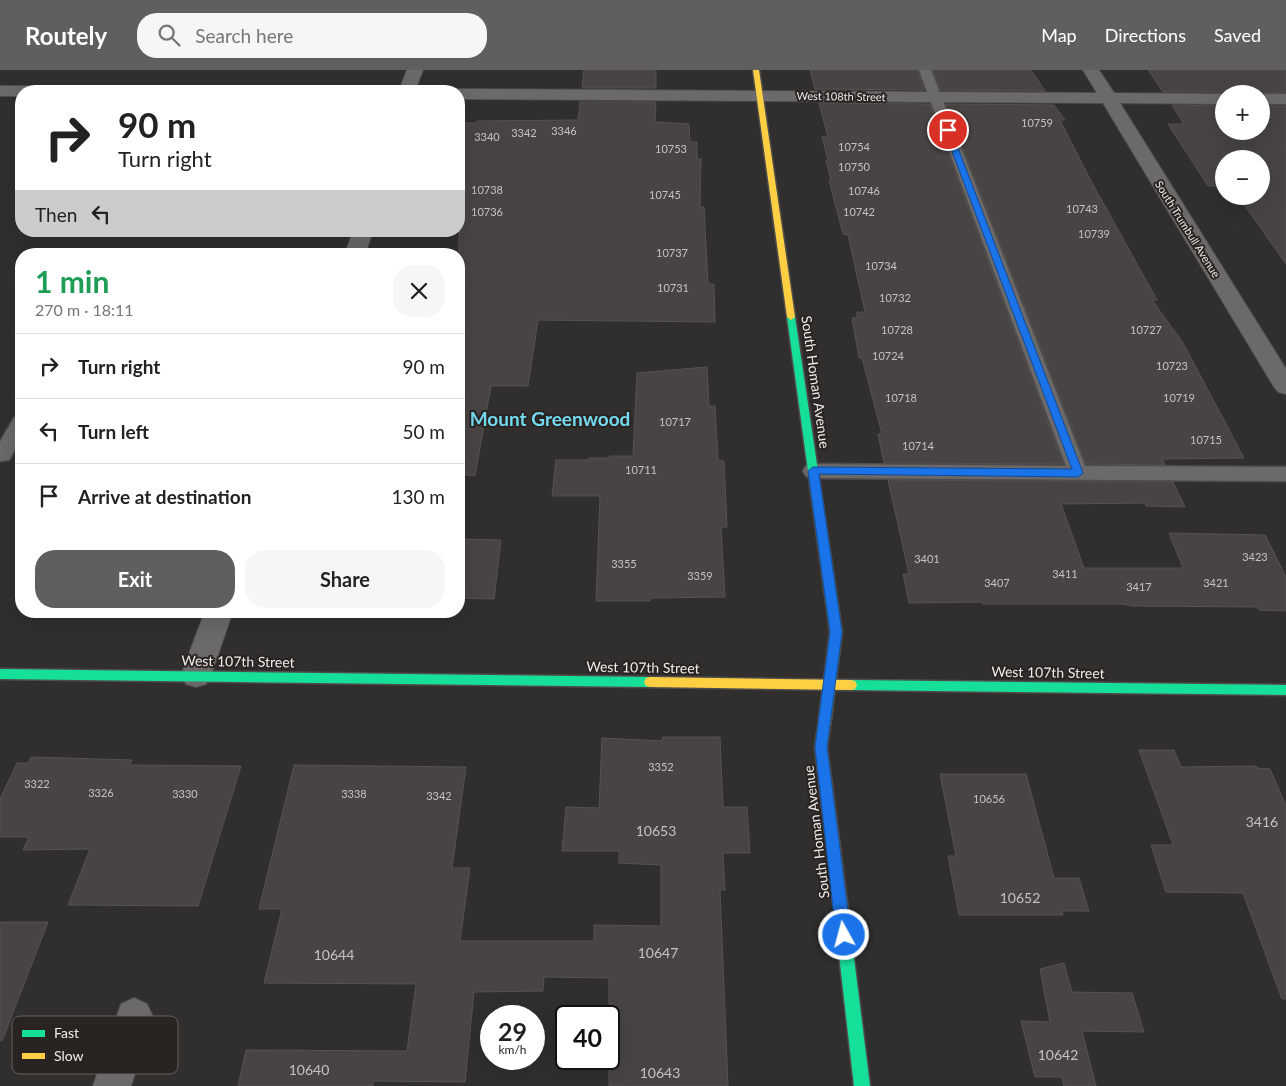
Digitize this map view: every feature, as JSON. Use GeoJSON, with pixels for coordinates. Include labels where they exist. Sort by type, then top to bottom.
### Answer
{"type":"FeatureCollection","features":[{"type":"Feature","properties":{"kind":"street"},"geometry":{"type":"LineString","coordinates":[[409,85],[415,70]]}},
{"type":"Feature","properties":{"kind":"street","name":"South Homan Avenue"},"geometry":{"type":"LineString","coordinates":[[756,70],[836,632],[821,747],[862,1086]]}},
{"type":"Feature","properties":{"kind":"street","name":"South Trumbull Avenue"},"geometry":{"type":"LineString","coordinates":[[1091,70],[1286,387]]}},
{"type":"Feature","properties":{"kind":"street"},"geometry":{"type":"LineString","coordinates":[[0,91],[15,91]]}},
{"type":"Feature","properties":{"kind":"street","name":"West 108th Street"},"geometry":{"type":"LineString","coordinates":[[465,94],[1215,99]]}},
{"type":"Feature","properties":{"kind":"street"},"geometry":{"type":"LineString","coordinates":[[1270,99],[1286,99]]}},
{"type":"Feature","properties":{"kind":"street"},"geometry":{"type":"LineString","coordinates":[[196,675],[216,618]]}},
{"type":"Feature","properties":{"kind":"street","name":"West 107th Street"},"geometry":{"type":"LineString","coordinates":[[0,674],[1286,690]]}},
{"type":"Feature","properties":{"kind":"street"},"geometry":{"type":"LineString","coordinates":[[112,1086],[116,1074]]}},
{"type":"Feature","properties":{"kind":"lane"},"geometry":{"type":"LineString","coordinates":[[925,70],[1078,473]]}},
{"type":"Feature","properties":{"kind":"lane"},"geometry":{"type":"LineString","coordinates":[[1,455],[15,432]]}},
{"type":"Feature","properties":{"kind":"lane"},"geometry":{"type":"LineString","coordinates":[[1,455],[15,455]]}},
{"type":"Feature","properties":{"kind":"lane"},"geometry":{"type":"LineString","coordinates":[[813,471],[1286,474]]}},
{"type":"Feature","properties":{"kind":"building"},"geometry":{"type":"Polygon","coordinates":[[[584,70],[656,70],[656,88],[582,88],[584,70]]]}},
{"type":"Feature","properties":{"kind":"building"},"geometry":{"type":"Polygon","coordinates":[[[810,70],[917,70],[924,90],[815,89],[810,70]]]}},
{"type":"Feature","properties":{"kind":"building"},"geometry":{"type":"Polygon","coordinates":[[[933,70],[1031,70],[1045,91],[941,90],[933,70]]]}},
{"type":"Feature","properties":{"kind":"building"},"geometry":{"type":"Polygon","coordinates":[[[1148,70],[1286,70],[1286,92],[1270,93],[1270,85],[1215,85],[1215,92],[1163,92],[1148,70]]]}},
{"type":"Feature","properties":{"kind":"building"},"geometry":{"type":"Polygon","coordinates":[[[580,102],[656,102],[655,122],[689,124],[690,142],[697,142],[697,159],[701,159],[700,207],[704,207],[708,284],[714,284],[715,322],[538,320],[528,386],[491,386],[475,476],[465,475],[465,248],[459,248],[459,237],[465,237],[465,123],[477,123],[477,121],[578,120],[580,102]]]}},
{"type":"Feature","properties":{"kind":"building"},"geometry":{"type":"Polygon","coordinates":[[[819,103],[930,104],[1063,464],[884,463],[878,434],[882,434],[862,358],[859,358],[852,318],[857,318],[857,312],[865,312],[848,235],[843,234],[829,180],[831,180],[826,160],[828,160],[822,137],[828,137],[819,103]]]}},
{"type":"Feature","properties":{"kind":"building"},"geometry":{"type":"Polygon","coordinates":[[[946,104],[1054,105],[1065,120],[1060,120],[1091,181],[1157,300],[1152,300],[1183,343],[1244,458],[1162,459],[1165,465],[1086,464],[946,104]]]}},
{"type":"Feature","properties":{"kind":"building"},"geometry":{"type":"Polygon","coordinates":[[[1172,105],[1215,106],[1215,140],[1270,140],[1270,106],[1286,106],[1286,264],[1244,205],[1270,205],[1270,150],[1215,150],[1215,186],[1208,186],[1168,124],[1184,124],[1172,105]]]}},
{"type":"Feature","properties":{"kind":"building"},"geometry":{"type":"Polygon","coordinates":[[[707,367],[709,406],[715,406],[718,460],[724,461],[727,527],[721,527],[725,597],[650,598],[650,601],[596,601],[600,496],[552,496],[556,460],[589,460],[589,458],[609,458],[610,456],[633,456],[637,373],[707,367]]]}},
{"type":"Feature","properties":{"kind":"building"},"geometry":{"type":"Polygon","coordinates":[[[888,480],[1173,482],[1185,507],[1146,506],[1145,503],[1061,504],[1084,568],[1183,568],[1169,533],[1265,535],[1286,577],[1286,611],[1259,610],[1257,607],[1134,606],[1122,604],[909,603],[903,574],[909,574],[888,480]]]}},
{"type":"Feature","properties":{"kind":"building"},"geometry":{"type":"Polygon","coordinates":[[[465,539],[501,540],[494,599],[465,598],[465,539]]]}},
{"type":"Feature","properties":{"kind":"building"},"geometry":{"type":"Polygon","coordinates":[[[663,737],[720,737],[723,807],[747,807],[750,853],[723,853],[725,890],[720,890],[728,1086],[609,1086],[609,1070],[620,1070],[620,1005],[609,1005],[609,978],[544,977],[543,991],[474,992],[465,1082],[373,1081],[373,1086],[238,1086],[246,1050],[407,1051],[416,984],[264,983],[282,909],[259,909],[294,765],[466,767],[452,868],[470,868],[460,941],[594,941],[594,925],[661,926],[661,865],[619,863],[619,851],[562,851],[566,807],[599,808],[602,738],[662,741],[663,737]]]}},
{"type":"Feature","properties":{"kind":"building"},"geometry":{"type":"Polygon","coordinates":[[[1139,750],[1174,750],[1181,767],[1256,766],[1257,768],[1270,769],[1286,806],[1286,999],[1282,999],[1243,893],[1166,892],[1151,845],[1173,845],[1139,750]]]}},
{"type":"Feature","properties":{"kind":"building"},"geometry":{"type":"Polygon","coordinates":[[[31,757],[132,760],[129,765],[241,766],[198,906],[68,905],[90,849],[23,850],[29,837],[0,837],[0,799],[17,763],[29,763],[31,757]]]}},
{"type":"Feature","properties":{"kind":"building"},"geometry":{"type":"Polygon","coordinates":[[[940,774],[1026,774],[1054,878],[1079,878],[1089,911],[1062,911],[1063,915],[959,915],[948,856],[956,856],[940,774]]]}},
{"type":"Feature","properties":{"kind":"building"},"geometry":{"type":"Polygon","coordinates":[[[0,922],[48,922],[2,1041],[0,1040],[0,922]]]}},
{"type":"Feature","properties":{"kind":"building"},"geometry":{"type":"Polygon","coordinates":[[[1064,963],[1072,992],[1132,993],[1144,1032],[1082,1031],[1096,1086],[1064,1086],[1062,1077],[1035,1077],[1021,1021],[1050,1022],[1040,969],[1064,963]]]}},
{"type":"Feature","properties":{"kind":"traffic: fast"},"geometry":{"type":"LineString","coordinates":[[791,317],[836,632],[825,719]]}},
{"type":"Feature","properties":{"kind":"traffic: fast"},"geometry":{"type":"LineString","coordinates":[[0,674],[650,682]]}},
{"type":"Feature","properties":{"kind":"traffic: fast"},"geometry":{"type":"LineString","coordinates":[[851,685],[1286,690]]}},
{"type":"Feature","properties":{"kind":"traffic: fast"},"geometry":{"type":"LineString","coordinates":[[840,902],[862,1086]]}},
{"type":"Feature","properties":{"kind":"traffic: slow"},"geometry":{"type":"LineString","coordinates":[[756,70],[791,317]]}},
{"type":"Feature","properties":{"kind":"traffic: slow"},"geometry":{"type":"LineString","coordinates":[[650,682],[851,685]]}},
{"type":"Feature","properties":{"kind":"traffic: slow"},"geometry":{"type":"LineString","coordinates":[[825,719],[821,747],[840,902]]}},
{"type":"Feature","properties":{"kind":"district","name":"Mount Greenwood"},"geometry":{"type":"Point","coordinates":[550,418]}},
{"type":"Feature","properties":{"kind":"route"},"geometry":{"type":"LineString","coordinates":[[844,935],[821,747],[836,632],[813,471],[1078,473],[948,130]]}}]}
